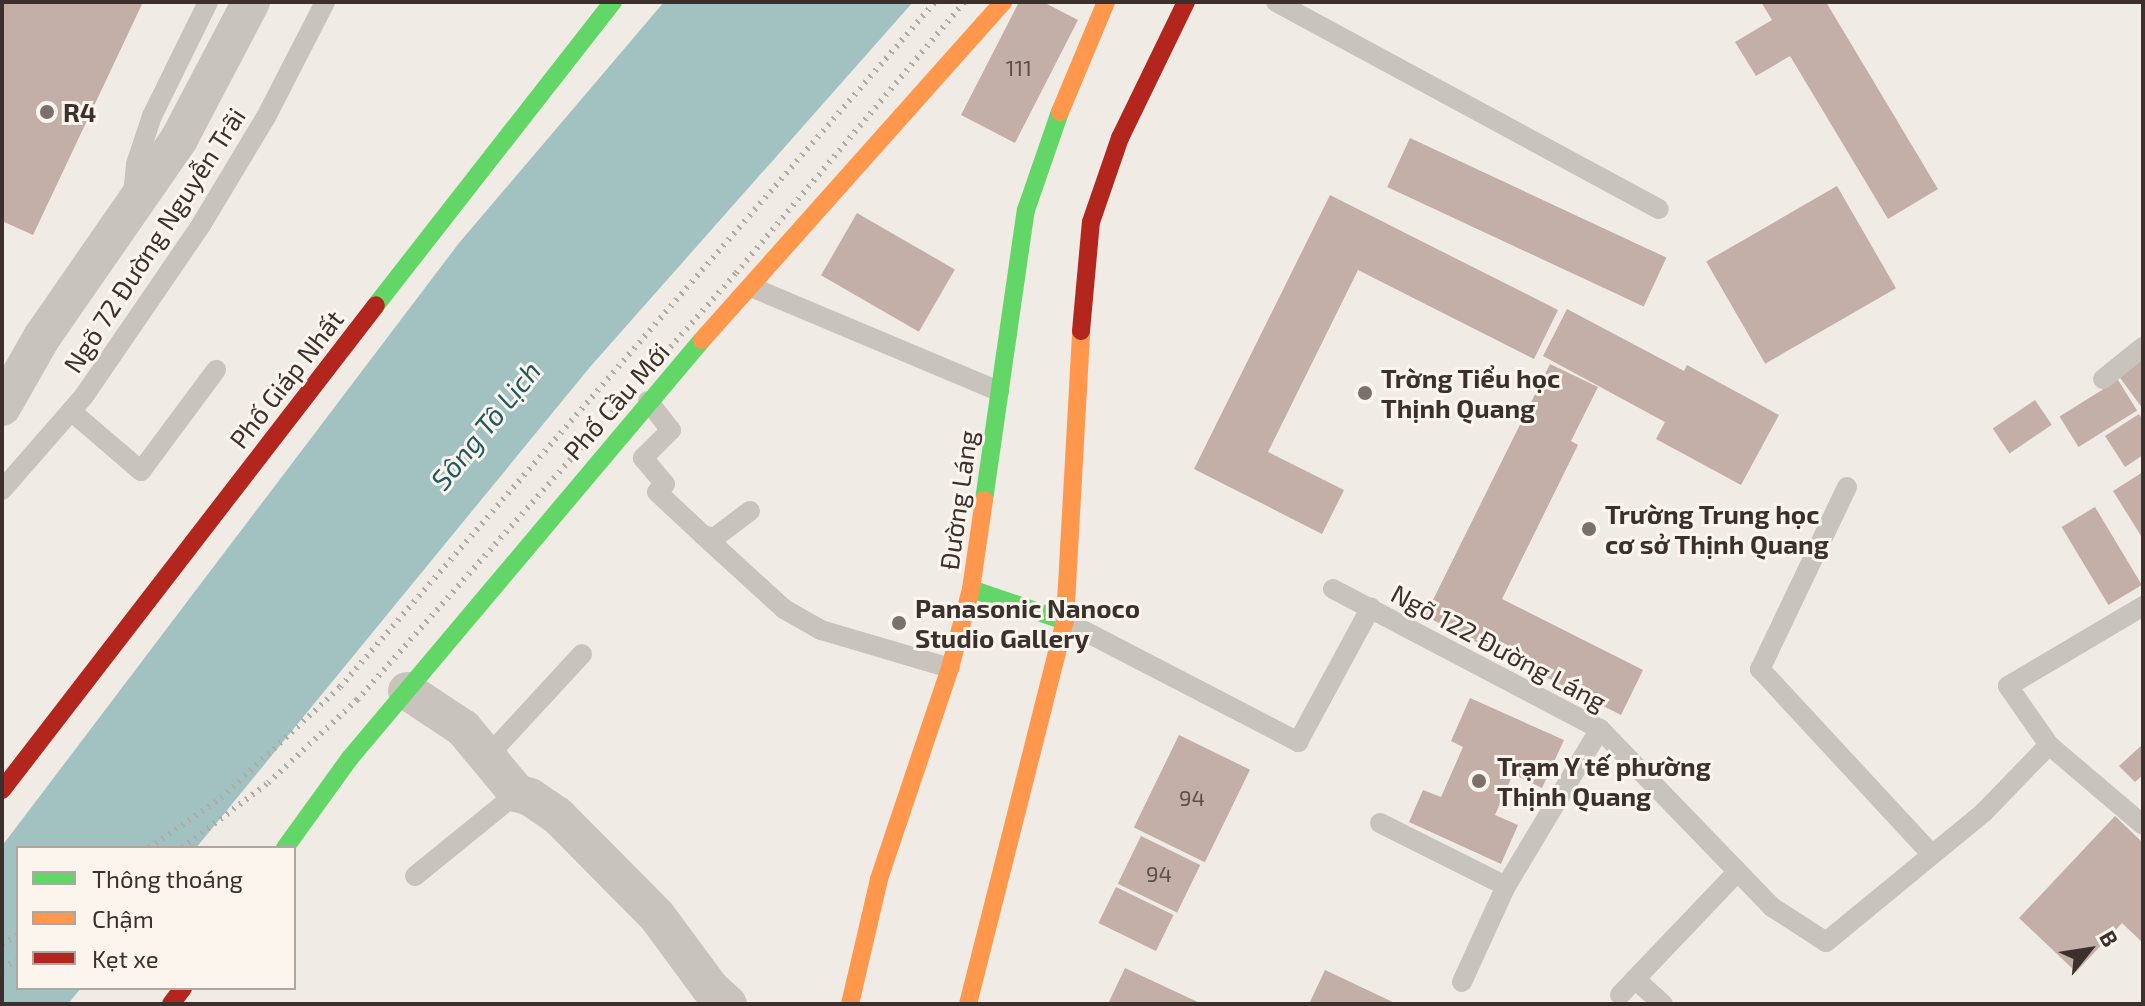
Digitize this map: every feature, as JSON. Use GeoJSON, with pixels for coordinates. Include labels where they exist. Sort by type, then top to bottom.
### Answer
{"type":"FeatureCollection","features":[{"type":"Feature","properties":{"kind":"main road","name":"Phố Giáp Nhất"},"geometry":{"type":"LineString","coordinates":[[2,790],[540,91],[613,2]]}},
{"type":"Feature","properties":{"kind":"main road","name":"Phố Cầu Mới"},"geometry":{"type":"LineString","coordinates":[[286,846],[350,758],[648,401],[1003,2]]}},
{"type":"Feature","properties":{"kind":"main road","name":"Đường Láng"},"geometry":{"type":"LineString","coordinates":[[850,1004],[879,879],[950,668],[971,589],[1026,210],[1049,137],[1106,2]]}},
{"type":"Feature","properties":{"kind":"main road"},"geometry":{"type":"LineString","coordinates":[[968,1004],[1065,621],[1085,259],[1091,222],[1120,138],[1186,2]]}},
{"type":"Feature","properties":{"kind":"main road"},"geometry":{"type":"LineString","coordinates":[[971,589],[1065,621]]}},
{"type":"Feature","properties":{"kind":"street"},"geometry":{"type":"LineString","coordinates":[[2,407],[42,337],[179,139],[251,2]]}},
{"type":"Feature","properties":{"kind":"street"},"geometry":{"type":"LineString","coordinates":[[2,349],[42,337]]}},
{"type":"Feature","properties":{"kind":"street"},"geometry":{"type":"LineString","coordinates":[[407,691],[463,728],[517,793],[530,797],[557,815],[657,916],[710,988],[728,1004]]}},
{"type":"Feature","properties":{"kind":"lane"},"geometry":{"type":"LineString","coordinates":[[132,210],[136,164],[152,116],[208,2]]}},
{"type":"Feature","properties":{"kind":"lane","name":"Ngõ 72 Đường Nguyễn Trãi"},"geometry":{"type":"LineString","coordinates":[[2,490],[71,411],[201,225],[266,117],[325,2]]}},
{"type":"Feature","properties":{"kind":"lane"},"geometry":{"type":"LineString","coordinates":[[1276,2],[1659,209]]}},
{"type":"Feature","properties":{"kind":"lane"},"geometry":{"type":"LineString","coordinates":[[751,287],[999,391]]}},
{"type":"Feature","properties":{"kind":"lane"},"geometry":{"type":"LineString","coordinates":[[2103,379],[2143,347]]}},
{"type":"Feature","properties":{"kind":"lane"},"geometry":{"type":"LineString","coordinates":[[71,411],[141,471],[216,370]]}},
{"type":"Feature","properties":{"kind":"lane"},"geometry":{"type":"LineString","coordinates":[[648,401],[671,430],[643,458],[665,484],[657,492],[784,609],[821,630],[950,668]]}},
{"type":"Feature","properties":{"kind":"lane"},"geometry":{"type":"LineString","coordinates":[[1847,487],[1760,669],[1932,855]]}},
{"type":"Feature","properties":{"kind":"lane"},"geometry":{"type":"LineString","coordinates":[[703,535],[714,538],[750,511]]}},
{"type":"Feature","properties":{"kind":"lane"},"geometry":{"type":"LineString","coordinates":[[1333,589],[1371,607]]}},
{"type":"Feature","properties":{"kind":"lane"},"geometry":{"type":"LineString","coordinates":[[2143,606],[2008,686],[2049,745],[2143,825]]}},
{"type":"Feature","properties":{"kind":"lane","name":"Ngõ 122 Đường Láng"},"geometry":{"type":"LineString","coordinates":[[1065,621],[1298,742],[1371,607],[1600,729],[1772,907],[1826,942],[1984,812],[2049,745]]}},
{"type":"Feature","properties":{"kind":"lane"},"geometry":{"type":"LineString","coordinates":[[487,757],[582,654]]}},
{"type":"Feature","properties":{"kind":"lane"},"geometry":{"type":"LineString","coordinates":[[1462,982],[1506,886],[1600,729]]}},
{"type":"Feature","properties":{"kind":"lane"},"geometry":{"type":"LineString","coordinates":[[415,876],[517,793]]}},
{"type":"Feature","properties":{"kind":"lane"},"geometry":{"type":"LineString","coordinates":[[1380,823],[1506,886]]}},
{"type":"Feature","properties":{"kind":"lane"},"geometry":{"type":"LineString","coordinates":[[1620,995],[1736,873]]}},
{"type":"Feature","properties":{"kind":"lane"},"geometry":{"type":"LineString","coordinates":[[1635,979],[1663,1004]]}},
{"type":"Feature","properties":{"kind":"water","name":"Sông Tô Lịch"},"geometry":{"type":"Polygon","coordinates":[[[664,2],[913,2],[590,367],[198,846],[16,846],[16,990],[79,990],[68,1004],[2,1004],[2,846],[459,243],[664,2]]]}},
{"type":"Feature","properties":{"kind":"building","name":"R4"},"geometry":{"type":"Polygon","coordinates":[[[2,2],[143,2],[33,235],[2,221],[2,2]]]}},
{"type":"Feature","properties":{"kind":"building"},"geometry":{"type":"Polygon","coordinates":[[[1019,2],[1043,2],[1078,20],[1015,143],[961,115],[1019,2]]]}},
{"type":"Feature","properties":{"kind":"building"},"geometry":{"type":"Polygon","coordinates":[[[1761,2],[1826,2],[1938,189],[1888,219],[1790,56],[1756,76],[1735,42],[1772,20],[1761,2]]]}},
{"type":"Feature","properties":{"kind":"building"},"geometry":{"type":"Polygon","coordinates":[[[1410,138],[1666,258],[1644,307],[1387,187],[1410,138]]]}},
{"type":"Feature","properties":{"kind":"building"},"geometry":{"type":"Polygon","coordinates":[[[1837,186],[1896,288],[1765,364],[1706,262],[1837,186]]]}},
{"type":"Feature","properties":{"kind":"building"},"geometry":{"type":"Polygon","coordinates":[[[1330,195],[1558,310],[1534,359],[1358,270],[1268,452],[1344,490],[1322,534],[1194,469],[1330,195]]]}},
{"type":"Feature","properties":{"kind":"building"},"geometry":{"type":"Polygon","coordinates":[[[857,213],[955,270],[919,332],[821,275],[857,213]]]}},
{"type":"Feature","properties":{"kind":"building"},"geometry":{"type":"Polygon","coordinates":[[[1567,309],[1684,371],[1687,365],[1779,415],[1741,485],[1656,439],[1665,422],[1543,356],[1567,309]]]}},
{"type":"Feature","properties":{"kind":"building"},"geometry":{"type":"Polygon","coordinates":[[[2143,357],[2143,409],[2118,375],[2143,357]]]}},
{"type":"Feature","properties":{"kind":"building"},"geometry":{"type":"Polygon","coordinates":[[[1550,364],[1598,387],[1571,441],[1578,445],[1502,599],[1643,670],[1621,715],[1425,616],[1550,364]]]}},
{"type":"Feature","properties":{"kind":"building"},"geometry":{"type":"Polygon","coordinates":[[[2118,380],[2137,411],[2079,447],[2059,417],[2118,380]]]}},
{"type":"Feature","properties":{"kind":"building"},"geometry":{"type":"Polygon","coordinates":[[[2035,400],[2052,425],[2009,453],[1993,429],[2035,400]]]}},
{"type":"Feature","properties":{"kind":"building"},"geometry":{"type":"Polygon","coordinates":[[[2139,414],[2143,420],[2143,455],[2125,467],[2105,436],[2139,414]]]}},
{"type":"Feature","properties":{"kind":"building"},"geometry":{"type":"Polygon","coordinates":[[[2143,472],[2143,539],[2113,491],[2143,472]]]}},
{"type":"Feature","properties":{"kind":"building"},"geometry":{"type":"Polygon","coordinates":[[[2095,507],[2142,585],[2108,605],[2062,527],[2095,507]]]}},
{"type":"Feature","properties":{"kind":"building","name":"Trạm Y tế phường Thịnh Quang"},"geometry":{"type":"Polygon","coordinates":[[[1470,698],[1564,740],[1542,788],[1513,774],[1495,815],[1518,825],[1501,864],[1409,822],[1423,790],[1441,797],[1463,747],[1451,741],[1470,698]]]}},
{"type":"Feature","properties":{"kind":"building"},"geometry":{"type":"Polygon","coordinates":[[[1179,735],[1250,770],[1205,862],[1134,828],[1179,735]]]}},
{"type":"Feature","properties":{"kind":"building"},"geometry":{"type":"Polygon","coordinates":[[[2143,744],[2143,775],[2135,782],[2119,766],[2143,744]]]}},
{"type":"Feature","properties":{"kind":"building"},"geometry":{"type":"Polygon","coordinates":[[[2115,816],[2143,843],[2143,943],[2122,923],[2076,972],[2019,918],[2115,816]]]}},
{"type":"Feature","properties":{"kind":"building"},"geometry":{"type":"Polygon","coordinates":[[[1141,836],[1200,865],[1177,913],[1118,884],[1141,836]]]}},
{"type":"Feature","properties":{"kind":"building"},"geometry":{"type":"Polygon","coordinates":[[[1116,887],[1174,915],[1156,951],[1098,923],[1116,887]]]}},
{"type":"Feature","properties":{"kind":"building"},"geometry":{"type":"Polygon","coordinates":[[[1125,968],[1202,1004],[1108,1004],[1125,968]]]}},
{"type":"Feature","properties":{"kind":"building"},"geometry":{"type":"Polygon","coordinates":[[[1325,970],[1397,1004],[1309,1004],[1325,970]]]}},
{"type":"Feature","properties":{"kind":"railway"},"geometry":{"type":"LineString","coordinates":[[152,846],[221,798],[340,687],[935,2]]}},
{"type":"Feature","properties":{"kind":"railway"},"geometry":{"type":"LineString","coordinates":[[185,846],[268,783],[357,700],[736,273],[964,2]]}},
{"type":"Feature","properties":{"kind":"railway"},"geometry":{"type":"LineString","coordinates":[[2,944],[16,936]]}},
{"type":"Feature","properties":{"kind":"railway"},"geometry":{"type":"LineString","coordinates":[[2,968],[16,961]]}},
{"type":"Feature","properties":{"kind":"traffic: fast"},"geometry":{"type":"LineString","coordinates":[[376,305],[613,2]]}},
{"type":"Feature","properties":{"kind":"traffic: fast"},"geometry":{"type":"LineString","coordinates":[[984,500],[1026,210],[1060,112]]}},
{"type":"Feature","properties":{"kind":"traffic: fast"},"geometry":{"type":"LineString","coordinates":[[286,846],[350,758],[702,340]]}},
{"type":"Feature","properties":{"kind":"traffic: fast"},"geometry":{"type":"LineString","coordinates":[[971,589],[1065,621]]}},
{"type":"Feature","properties":{"kind":"traffic: slow"},"geometry":{"type":"LineString","coordinates":[[702,340],[1003,2]]}},
{"type":"Feature","properties":{"kind":"traffic: slow"},"geometry":{"type":"LineString","coordinates":[[1060,112],[1106,2]]}},
{"type":"Feature","properties":{"kind":"traffic: slow"},"geometry":{"type":"LineString","coordinates":[[968,1004],[1065,621],[1081,331]]}},
{"type":"Feature","properties":{"kind":"traffic: slow"},"geometry":{"type":"LineString","coordinates":[[850,1004],[879,879],[950,668],[971,589],[984,500]]}},
{"type":"Feature","properties":{"kind":"traffic: jam"},"geometry":{"type":"LineString","coordinates":[[1081,331],[1091,222],[1120,138],[1186,2]]}},
{"type":"Feature","properties":{"kind":"traffic: jam"},"geometry":{"type":"LineString","coordinates":[[2,790],[376,305]]}},
{"type":"Feature","properties":{"kind":"traffic: jam"},"geometry":{"type":"LineString","coordinates":[[171,1004],[182,990]]}},
{"type":"Feature","properties":{"kind":"place","name":"R4"},"geometry":{"type":"Point","coordinates":[47,112]}},
{"type":"Feature","properties":{"kind":"place","name":"Trờng Tiểu học Thịnh Quang"},"geometry":{"type":"Point","coordinates":[1365,393]}},
{"type":"Feature","properties":{"kind":"place","name":"Trường Trung học cơ sở Thịnh Quang"},"geometry":{"type":"Point","coordinates":[1589,529]}},
{"type":"Feature","properties":{"kind":"place","name":"Panasonic Nanoco Studio Gallery"},"geometry":{"type":"Point","coordinates":[899,623]}},
{"type":"Feature","properties":{"kind":"place","name":"Trạm Y tế phường Thịnh Quang"},"geometry":{"type":"Point","coordinates":[1479,781]}}]}
